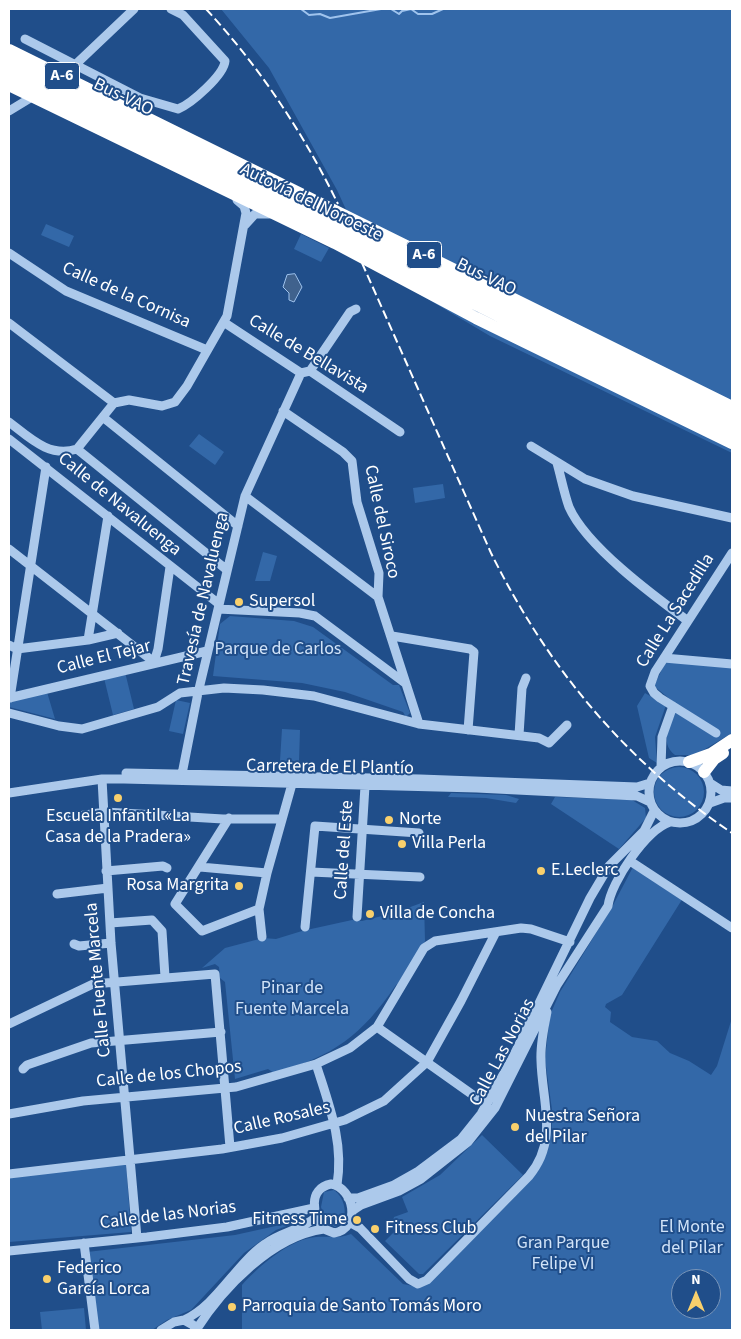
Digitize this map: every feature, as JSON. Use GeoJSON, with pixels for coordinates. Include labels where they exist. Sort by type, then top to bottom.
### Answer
{"type":"FeatureCollection","features":[{"type":"Feature","properties":{"kind":"highway"},"geometry":{"type":"LineString","coordinates":[[9,42],[112,96],[116,103]]}},
{"type":"Feature","properties":{"kind":"highway","name":"Autovía del Noroeste"},"geometry":{"type":"LineString","coordinates":[[9,50],[732,407]]}},
{"type":"Feature","properties":{"kind":"highway","name":"Bus-VAO"},"geometry":{"type":"LineString","coordinates":[[9,62],[732,419]]}},
{"type":"Feature","properties":{"kind":"highway","name":"Autovía del Noroeste"},"geometry":{"type":"LineString","coordinates":[[9,73],[402,267],[732,440]]}},
{"type":"Feature","properties":{"kind":"highway"},"geometry":{"type":"LineString","coordinates":[[14,88],[288,221],[476,318],[657,406],[732,440]]}},
{"type":"Feature","properties":{"kind":"highway"},"geometry":{"type":"LineString","coordinates":[[402,267],[407,275],[423,285],[657,406]]}},
{"type":"Feature","properties":{"kind":"highway"},"geometry":{"type":"LineString","coordinates":[[683,761],[710,754],[732,740]]}},
{"type":"Feature","properties":{"kind":"highway"},"geometry":{"type":"LineString","coordinates":[[707,778],[714,759],[732,747]]}},
{"type":"Feature","properties":{"kind":"street"},"geometry":{"type":"LineString","coordinates":[[75,65],[134,9]]}},
{"type":"Feature","properties":{"kind":"street"},"geometry":{"type":"LineString","coordinates":[[25,39],[140,98],[178,108],[190,101],[222,73],[225,62],[183,15],[171,9]]}},
{"type":"Feature","properties":{"kind":"street"},"geometry":{"type":"LineString","coordinates":[[85,54],[91,73]]}},
{"type":"Feature","properties":{"kind":"street"},"geometry":{"type":"LineString","coordinates":[[14,88],[19,105]]}},
{"type":"Feature","properties":{"kind":"street"},"geometry":{"type":"LineString","coordinates":[[9,112],[32,97]]}},
{"type":"Feature","properties":{"kind":"street"},"geometry":{"type":"LineString","coordinates":[[9,422],[46,449],[56,452],[77,449],[104,418],[114,403],[129,400],[162,406],[175,402],[187,386],[206,350],[225,322],[246,210],[241,202],[180,169]]}},
{"type":"Feature","properties":{"kind":"street"},"geometry":{"type":"LineString","coordinates":[[244,228],[252,217],[261,213],[288,221]]}},
{"type":"Feature","properties":{"kind":"street","name":"Calle de la Cornisa"},"geometry":{"type":"LineString","coordinates":[[9,252],[66,291],[206,350]]}},
{"type":"Feature","properties":{"kind":"street","name":"Travesía de Navaluenga"},"geometry":{"type":"LineString","coordinates":[[182,774],[207,651],[245,496],[283,411],[306,372],[350,312],[356,309]]}},
{"type":"Feature","properties":{"kind":"street","name":"Calle de Bellavista"},"geometry":{"type":"LineString","coordinates":[[225,322],[400,432]]}},
{"type":"Feature","properties":{"kind":"street"},"geometry":{"type":"LineString","coordinates":[[9,324],[114,403]]}},
{"type":"Feature","properties":{"kind":"street","name":"Calle del Siroco"},"geometry":{"type":"LineString","coordinates":[[283,411],[343,452],[352,462],[357,502],[379,573],[378,597]]}},
{"type":"Feature","properties":{"kind":"street"},"geometry":{"type":"LineString","coordinates":[[104,418],[238,526]]}},
{"type":"Feature","properties":{"kind":"street","name":"Calle de Navaluenga"},"geometry":{"type":"LineString","coordinates":[[9,439],[108,516],[218,606]]}},
{"type":"Feature","properties":{"kind":"street"},"geometry":{"type":"LineString","coordinates":[[23,450],[32,440]]}},
{"type":"Feature","properties":{"kind":"street"},"geometry":{"type":"LineString","coordinates":[[531,446],[585,479],[633,496],[732,518]]}},
{"type":"Feature","properties":{"kind":"street"},"geometry":{"type":"LineString","coordinates":[[77,449],[227,570]]}},
{"type":"Feature","properties":{"kind":"street"},"geometry":{"type":"LineString","coordinates":[[557,463],[574,517],[599,546],[643,589],[688,621]]}},
{"type":"Feature","properties":{"kind":"street"},"geometry":{"type":"LineString","coordinates":[[9,698],[13,647],[30,566],[46,467]]}},
{"type":"Feature","properties":{"kind":"street","name":"Calle del Siroco"},"geometry":{"type":"LineString","coordinates":[[245,496],[378,597]]}},
{"type":"Feature","properties":{"kind":"street"},"geometry":{"type":"LineString","coordinates":[[88,640],[108,516]]}},
{"type":"Feature","properties":{"kind":"street"},"geometry":{"type":"LineString","coordinates":[[9,549],[154,662],[158,649],[170,567]]}},
{"type":"Feature","properties":{"kind":"street","name":"Calle La Sacedilla"},"geometry":{"type":"LineString","coordinates":[[716,732],[654,693],[650,686],[653,676],[664,658],[732,553]]}},
{"type":"Feature","properties":{"kind":"street"},"geometry":{"type":"LineString","coordinates":[[378,597],[419,724]]}},
{"type":"Feature","properties":{"kind":"street"},"geometry":{"type":"LineString","coordinates":[[218,606],[315,616],[405,683]]}},
{"type":"Feature","properties":{"kind":"street"},"geometry":{"type":"LineString","coordinates":[[13,647],[88,640],[118,633]]}},
{"type":"Feature","properties":{"kind":"street"},"geometry":{"type":"LineString","coordinates":[[392,636],[470,649],[474,652],[468,730]]}},
{"type":"Feature","properties":{"kind":"street","name":"Calle El Tejar"},"geometry":{"type":"LineString","coordinates":[[9,698],[154,662],[207,651]]}},
{"type":"Feature","properties":{"kind":"street"},"geometry":{"type":"LineString","coordinates":[[664,658],[732,664]]}},
{"type":"Feature","properties":{"kind":"street"},"geometry":{"type":"LineString","coordinates":[[519,735],[522,688],[526,678]]}},
{"type":"Feature","properties":{"kind":"street"},"geometry":{"type":"LineString","coordinates":[[9,713],[59,726],[82,728],[158,707],[180,693],[224,688],[300,693],[419,724],[519,735],[539,738],[549,742],[567,725]]}},
{"type":"Feature","properties":{"kind":"street"},"geometry":{"type":"LineString","coordinates":[[673,706],[662,737],[661,767],[650,783],[652,806],[670,822],[689,822],[698,818],[710,803],[724,798],[732,798]]}},
{"type":"Feature","properties":{"kind":"street"},"geometry":{"type":"LineString","coordinates":[[662,747],[721,790],[732,791]]}},
{"type":"Feature","properties":{"kind":"street"},"geometry":{"type":"LineString","coordinates":[[661,767],[683,761]]}},
{"type":"Feature","properties":{"kind":"street","name":"Carretera de El Plantío"},"geometry":{"type":"LineString","coordinates":[[9,786],[102,774],[457,780],[637,787],[650,783]]}},
{"type":"Feature","properties":{"kind":"street"},"geometry":{"type":"LineString","coordinates":[[707,778],[710,803]]}},
{"type":"Feature","properties":{"kind":"street","name":"Carretera de El Plantío"},"geometry":{"type":"LineString","coordinates":[[9,793],[102,779],[477,788],[637,796],[652,806]]}},
{"type":"Feature","properties":{"kind":"street","name":"Calle Fuente Marcela"},"geometry":{"type":"LineString","coordinates":[[102,779],[111,944],[116,982],[124,1098],[137,1238]]}},
{"type":"Feature","properties":{"kind":"street"},"geometry":{"type":"LineString","coordinates":[[262,937],[259,909],[292,784]]}},
{"type":"Feature","properties":{"kind":"street","name":"Calle del Este"},"geometry":{"type":"LineString","coordinates":[[357,917],[365,786]]}},
{"type":"Feature","properties":{"kind":"street","name":"Calle Las Norias"},"geometry":{"type":"LineString","coordinates":[[348,1198],[358,1198],[394,1185],[430,1164],[461,1139],[487,1105],[609,866],[644,832],[652,806]]}},
{"type":"Feature","properties":{"kind":"street"},"geometry":{"type":"LineString","coordinates":[[72,817],[103,812],[282,819]]}},
{"type":"Feature","properties":{"kind":"street"},"geometry":{"type":"LineString","coordinates":[[229,818],[175,904],[202,931],[259,909]]}},
{"type":"Feature","properties":{"kind":"street","name":"Calle Las Norias"},"geometry":{"type":"LineString","coordinates":[[352,1211],[361,1205],[399,1191],[422,1179],[468,1142],[494,1108],[547,1004],[608,906],[608,900],[630,861],[656,828],[670,822]]}},
{"type":"Feature","properties":{"kind":"street"},"geometry":{"type":"LineString","coordinates":[[305,927],[315,826],[419,832]]}},
{"type":"Feature","properties":{"kind":"street"},"geometry":{"type":"LineString","coordinates":[[630,861],[732,928]]}},
{"type":"Feature","properties":{"kind":"street"},"geometry":{"type":"LineString","coordinates":[[106,871],[164,866],[167,868]]}},
{"type":"Feature","properties":{"kind":"street"},"geometry":{"type":"LineString","coordinates":[[200,867],[267,873]]}},
{"type":"Feature","properties":{"kind":"street"},"geometry":{"type":"LineString","coordinates":[[311,872],[420,877]]}},
{"type":"Feature","properties":{"kind":"street"},"geometry":{"type":"LineString","coordinates":[[57,894],[108,888]]}},
{"type":"Feature","properties":{"kind":"street"},"geometry":{"type":"LineString","coordinates":[[594,894],[602,894],[608,900]]}},
{"type":"Feature","properties":{"kind":"street"},"geometry":{"type":"LineString","coordinates":[[589,903],[594,912],[604,911]]}},
{"type":"Feature","properties":{"kind":"street"},"geometry":{"type":"LineString","coordinates":[[110,923],[152,920],[162,931],[165,978]]}},
{"type":"Feature","properties":{"kind":"street","name":"Calle de los Chopos"},"geometry":{"type":"LineString","coordinates":[[9,1114],[83,1101],[226,1088],[316,1064],[350,1048],[377,1027],[424,948],[435,941],[521,928],[531,929],[570,942]]}},
{"type":"Feature","properties":{"kind":"street","name":"Calle Rosales"},"geometry":{"type":"LineString","coordinates":[[9,1174],[230,1147],[335,1124],[384,1101],[427,1062],[462,1001],[496,932]]}},
{"type":"Feature","properties":{"kind":"street"},"geometry":{"type":"LineString","coordinates":[[74,944],[78,946],[111,944]]}},
{"type":"Feature","properties":{"kind":"street"},"geometry":{"type":"LineString","coordinates":[[9,1024],[92,984],[216,974],[230,1147]]}},
{"type":"Feature","properties":{"kind":"street"},"geometry":{"type":"LineString","coordinates":[[351,1223],[360,1228],[409,1279],[418,1284],[427,1280],[529,1176],[540,1162],[548,1128],[541,1061],[547,1004]]}},
{"type":"Feature","properties":{"kind":"street"},"geometry":{"type":"LineString","coordinates":[[377,1027],[487,1105]]}},
{"type":"Feature","properties":{"kind":"street"},"geometry":{"type":"LineString","coordinates":[[23,1069],[27,1065],[91,1043],[221,1032]]}},
{"type":"Feature","properties":{"kind":"street"},"geometry":{"type":"LineString","coordinates":[[523,1053],[535,1053],[541,1061]]}},
{"type":"Feature","properties":{"kind":"street"},"geometry":{"type":"LineString","coordinates":[[184,1320],[189,1322],[196,1330],[203,1319],[251,1265],[290,1240],[310,1231],[324,1229],[334,1233],[341,1232],[351,1223],[352,1211],[348,1198],[337,1185],[340,1150],[335,1124],[316,1064]]}},
{"type":"Feature","properties":{"kind":"street"},"geometry":{"type":"LineString","coordinates":[[161,1330],[174,1322],[197,1314],[246,1259],[266,1243],[308,1225],[315,1212],[316,1193],[325,1185],[337,1185]]}},
{"type":"Feature","properties":{"kind":"street"},"geometry":{"type":"LineString","coordinates":[[315,1212],[324,1229]]}},
{"type":"Feature","properties":{"kind":"street","name":"Calle de las Norias"},"geometry":{"type":"LineString","coordinates":[[9,1250],[227,1227],[315,1212]]}},
{"type":"Feature","properties":{"kind":"street","name":"Calle de las Norias"},"geometry":{"type":"LineString","coordinates":[[84,1243],[95,1330]]}},
{"type":"Feature","properties":{"kind":"green space"},"geometry":{"type":"Polygon","coordinates":[[[221,9],[732,9],[732,453],[490,336],[372,266],[337,190],[269,68],[221,9]]]}},
{"type":"Feature","properties":{"kind":"green space"},"geometry":{"type":"Polygon","coordinates":[[[46,224],[74,236],[69,247],[41,235],[46,224]]]}},
{"type":"Feature","properties":{"kind":"green space"},"geometry":{"type":"Polygon","coordinates":[[[301,234],[329,248],[321,262],[294,249],[301,234]]]}},
{"type":"Feature","properties":{"kind":"green space"},"geometry":{"type":"Polygon","coordinates":[[[199,434],[224,452],[215,465],[189,446],[199,434]]]}},
{"type":"Feature","properties":{"kind":"green space"},"geometry":{"type":"Polygon","coordinates":[[[443,484],[445,498],[415,503],[413,488],[443,484]]]}},
{"type":"Feature","properties":{"kind":"green space"},"geometry":{"type":"Polygon","coordinates":[[[263,552],[277,556],[270,581],[255,581],[263,552]]]}},
{"type":"Feature","properties":{"kind":"green space","name":"Parque de Carlos"},"geometry":{"type":"Polygon","coordinates":[[[230,616],[294,621],[313,627],[393,685],[399,685],[410,713],[406,717],[403,712],[345,692],[302,683],[213,676],[220,624],[230,616]]]}},
{"type":"Feature","properties":{"kind":"green space"},"geometry":{"type":"Polygon","coordinates":[[[666,661],[732,666],[732,733],[695,755],[675,755],[667,744],[667,732],[677,705],[654,686],[666,661]]]}},
{"type":"Feature","properties":{"kind":"green space"},"geometry":{"type":"Polygon","coordinates":[[[125,672],[134,709],[113,715],[104,678],[125,672]]]}},
{"type":"Feature","properties":{"kind":"green space"},"geometry":{"type":"Polygon","coordinates":[[[47,692],[55,719],[9,707],[9,701],[47,692]]]}},
{"type":"Feature","properties":{"kind":"green space"},"geometry":{"type":"Polygon","coordinates":[[[645,693],[666,705],[655,737],[657,763],[649,758],[637,706],[645,693]]]}},
{"type":"Feature","properties":{"kind":"green space"},"geometry":{"type":"Polygon","coordinates":[[[176,700],[190,703],[183,734],[169,731],[176,700]]]}},
{"type":"Feature","properties":{"kind":"green space"},"geometry":{"type":"Polygon","coordinates":[[[282,729],[300,730],[299,762],[280,761],[282,729]]]}},
{"type":"Feature","properties":{"kind":"green space"},"geometry":{"type":"Polygon","coordinates":[[[674,767],[684,767],[697,774],[704,787],[704,797],[697,810],[684,817],[674,817],[665,813],[658,806],[654,797],[654,787],[658,778],[665,771],[674,767]]]}},
{"type":"Feature","properties":{"kind":"green space"},"geometry":{"type":"Polygon","coordinates":[[[451,793],[506,795],[519,799],[516,803],[486,798],[448,797],[451,793]]]}},
{"type":"Feature","properties":{"kind":"green space"},"geometry":{"type":"Polygon","coordinates":[[[555,797],[632,800],[645,808],[646,818],[619,849],[551,804],[555,797]]]}},
{"type":"Feature","properties":{"kind":"green space","name":"Gran Parque Felipe VI"},"geometry":{"type":"Polygon","coordinates":[[[633,867],[683,898],[622,995],[606,1004],[605,1007],[611,1012],[610,1022],[632,1037],[657,1041],[670,1053],[689,1061],[711,1075],[717,1066],[732,1018],[732,1330],[242,1330],[242,1285],[266,1262],[296,1243],[316,1237],[334,1237],[351,1234],[403,1284],[418,1287],[509,1203],[540,1168],[548,1150],[552,1131],[552,1110],[545,1059],[550,1015],[560,992],[612,907],[633,867]]]}},
{"type":"Feature","properties":{"kind":"green space","name":"Pinar de Fuente Marcela"},"geometry":{"type":"Polygon","coordinates":[[[424,902],[425,941],[400,982],[358,1031],[330,1051],[313,1059],[274,1073],[268,1069],[235,1079],[225,982],[220,978],[219,967],[215,964],[202,968],[225,948],[263,938],[276,939],[352,920],[362,921],[394,913],[424,902]]]}},
{"type":"Feature","properties":{"kind":"green space"},"geometry":{"type":"Polygon","coordinates":[[[482,1135],[523,1175],[423,1274],[419,1274],[385,1241],[396,1230],[392,1226],[394,1217],[408,1212],[402,1197],[440,1175],[482,1135]]]}},
{"type":"Feature","properties":{"kind":"green space"},"geometry":{"type":"Polygon","coordinates":[[[126,1163],[131,1232],[9,1242],[9,1178],[126,1163]]]}},
{"type":"Feature","properties":{"kind":"green space"},"geometry":{"type":"Polygon","coordinates":[[[334,1190],[344,1204],[345,1213],[343,1222],[335,1227],[326,1222],[321,1207],[324,1192],[334,1190]]]}},
{"type":"Feature","properties":{"kind":"green space"},"geometry":{"type":"Polygon","coordinates":[[[303,1220],[276,1230],[244,1253],[191,1310],[167,1320],[152,1330],[98,1330],[87,1252],[235,1235],[303,1220]]]}},
{"type":"Feature","properties":{"kind":"green space"},"geometry":{"type":"Polygon","coordinates":[[[84,1308],[86,1330],[42,1330],[40,1312],[84,1308]]]}},
{"type":"Feature","properties":{"kind":"shaded area"},"geometry":{"type":"Polygon","coordinates":[[[295,274],[302,287],[294,302],[289,300],[289,293],[283,287],[287,275],[295,274]]]}},
{"type":"Feature","properties":{"kind":"waterway"},"geometry":{"type":"LineString","coordinates":[[301,9],[309,15],[320,14],[330,18],[381,9]]}},
{"type":"Feature","properties":{"kind":"waterway"},"geometry":{"type":"LineString","coordinates":[[391,9],[399,14],[402,11],[411,9],[418,14],[432,14],[443,9]]}},
{"type":"Feature","properties":{"kind":"railway"},"geometry":{"type":"LineString","coordinates":[[206,9],[244,54],[279,102],[310,152],[338,204]]}},
{"type":"Feature","properties":{"kind":"railway"},"geometry":{"type":"LineString","coordinates":[[362,263],[491,553],[513,595],[538,635],[564,673],[624,743],[657,775],[693,805],[732,833]]}},
{"type":"Feature","properties":{"kind":"place","name":"Supersol"},"geometry":{"type":"Point","coordinates":[239,602]}},
{"type":"Feature","properties":{"kind":"place","name":"Escuela Infantil «La Casa de la Pradera»"},"geometry":{"type":"Point","coordinates":[118,798]}},
{"type":"Feature","properties":{"kind":"place","name":"Norte"},"geometry":{"type":"Point","coordinates":[389,820]}},
{"type":"Feature","properties":{"kind":"place","name":"Villa Perla"},"geometry":{"type":"Point","coordinates":[402,844]}},
{"type":"Feature","properties":{"kind":"place","name":"E.Leclerc"},"geometry":{"type":"Point","coordinates":[541,871]}},
{"type":"Feature","properties":{"kind":"place","name":"Rosa Margrita"},"geometry":{"type":"Point","coordinates":[239,886]}},
{"type":"Feature","properties":{"kind":"place","name":"Villa de Concha"},"geometry":{"type":"Point","coordinates":[370,914]}},
{"type":"Feature","properties":{"kind":"place","name":"Nuestra Señora del Pilar"},"geometry":{"type":"Point","coordinates":[515,1127]}},
{"type":"Feature","properties":{"kind":"place","name":"Fitness Time"},"geometry":{"type":"Point","coordinates":[357,1220]}},
{"type":"Feature","properties":{"kind":"place","name":"Fitness Club"},"geometry":{"type":"Point","coordinates":[375,1229]}},
{"type":"Feature","properties":{"kind":"place","name":"Federico García Lorca"},"geometry":{"type":"Point","coordinates":[47,1279]}},
{"type":"Feature","properties":{"kind":"place","name":"Parroquia de Santo Tomás Moro"},"geometry":{"type":"Point","coordinates":[232,1307]}},
{"type":"Feature","properties":{"kind":"park label","name":"El Monte del Pilar"},"geometry":{"type":"Point","coordinates":[692,1238]}}]}
